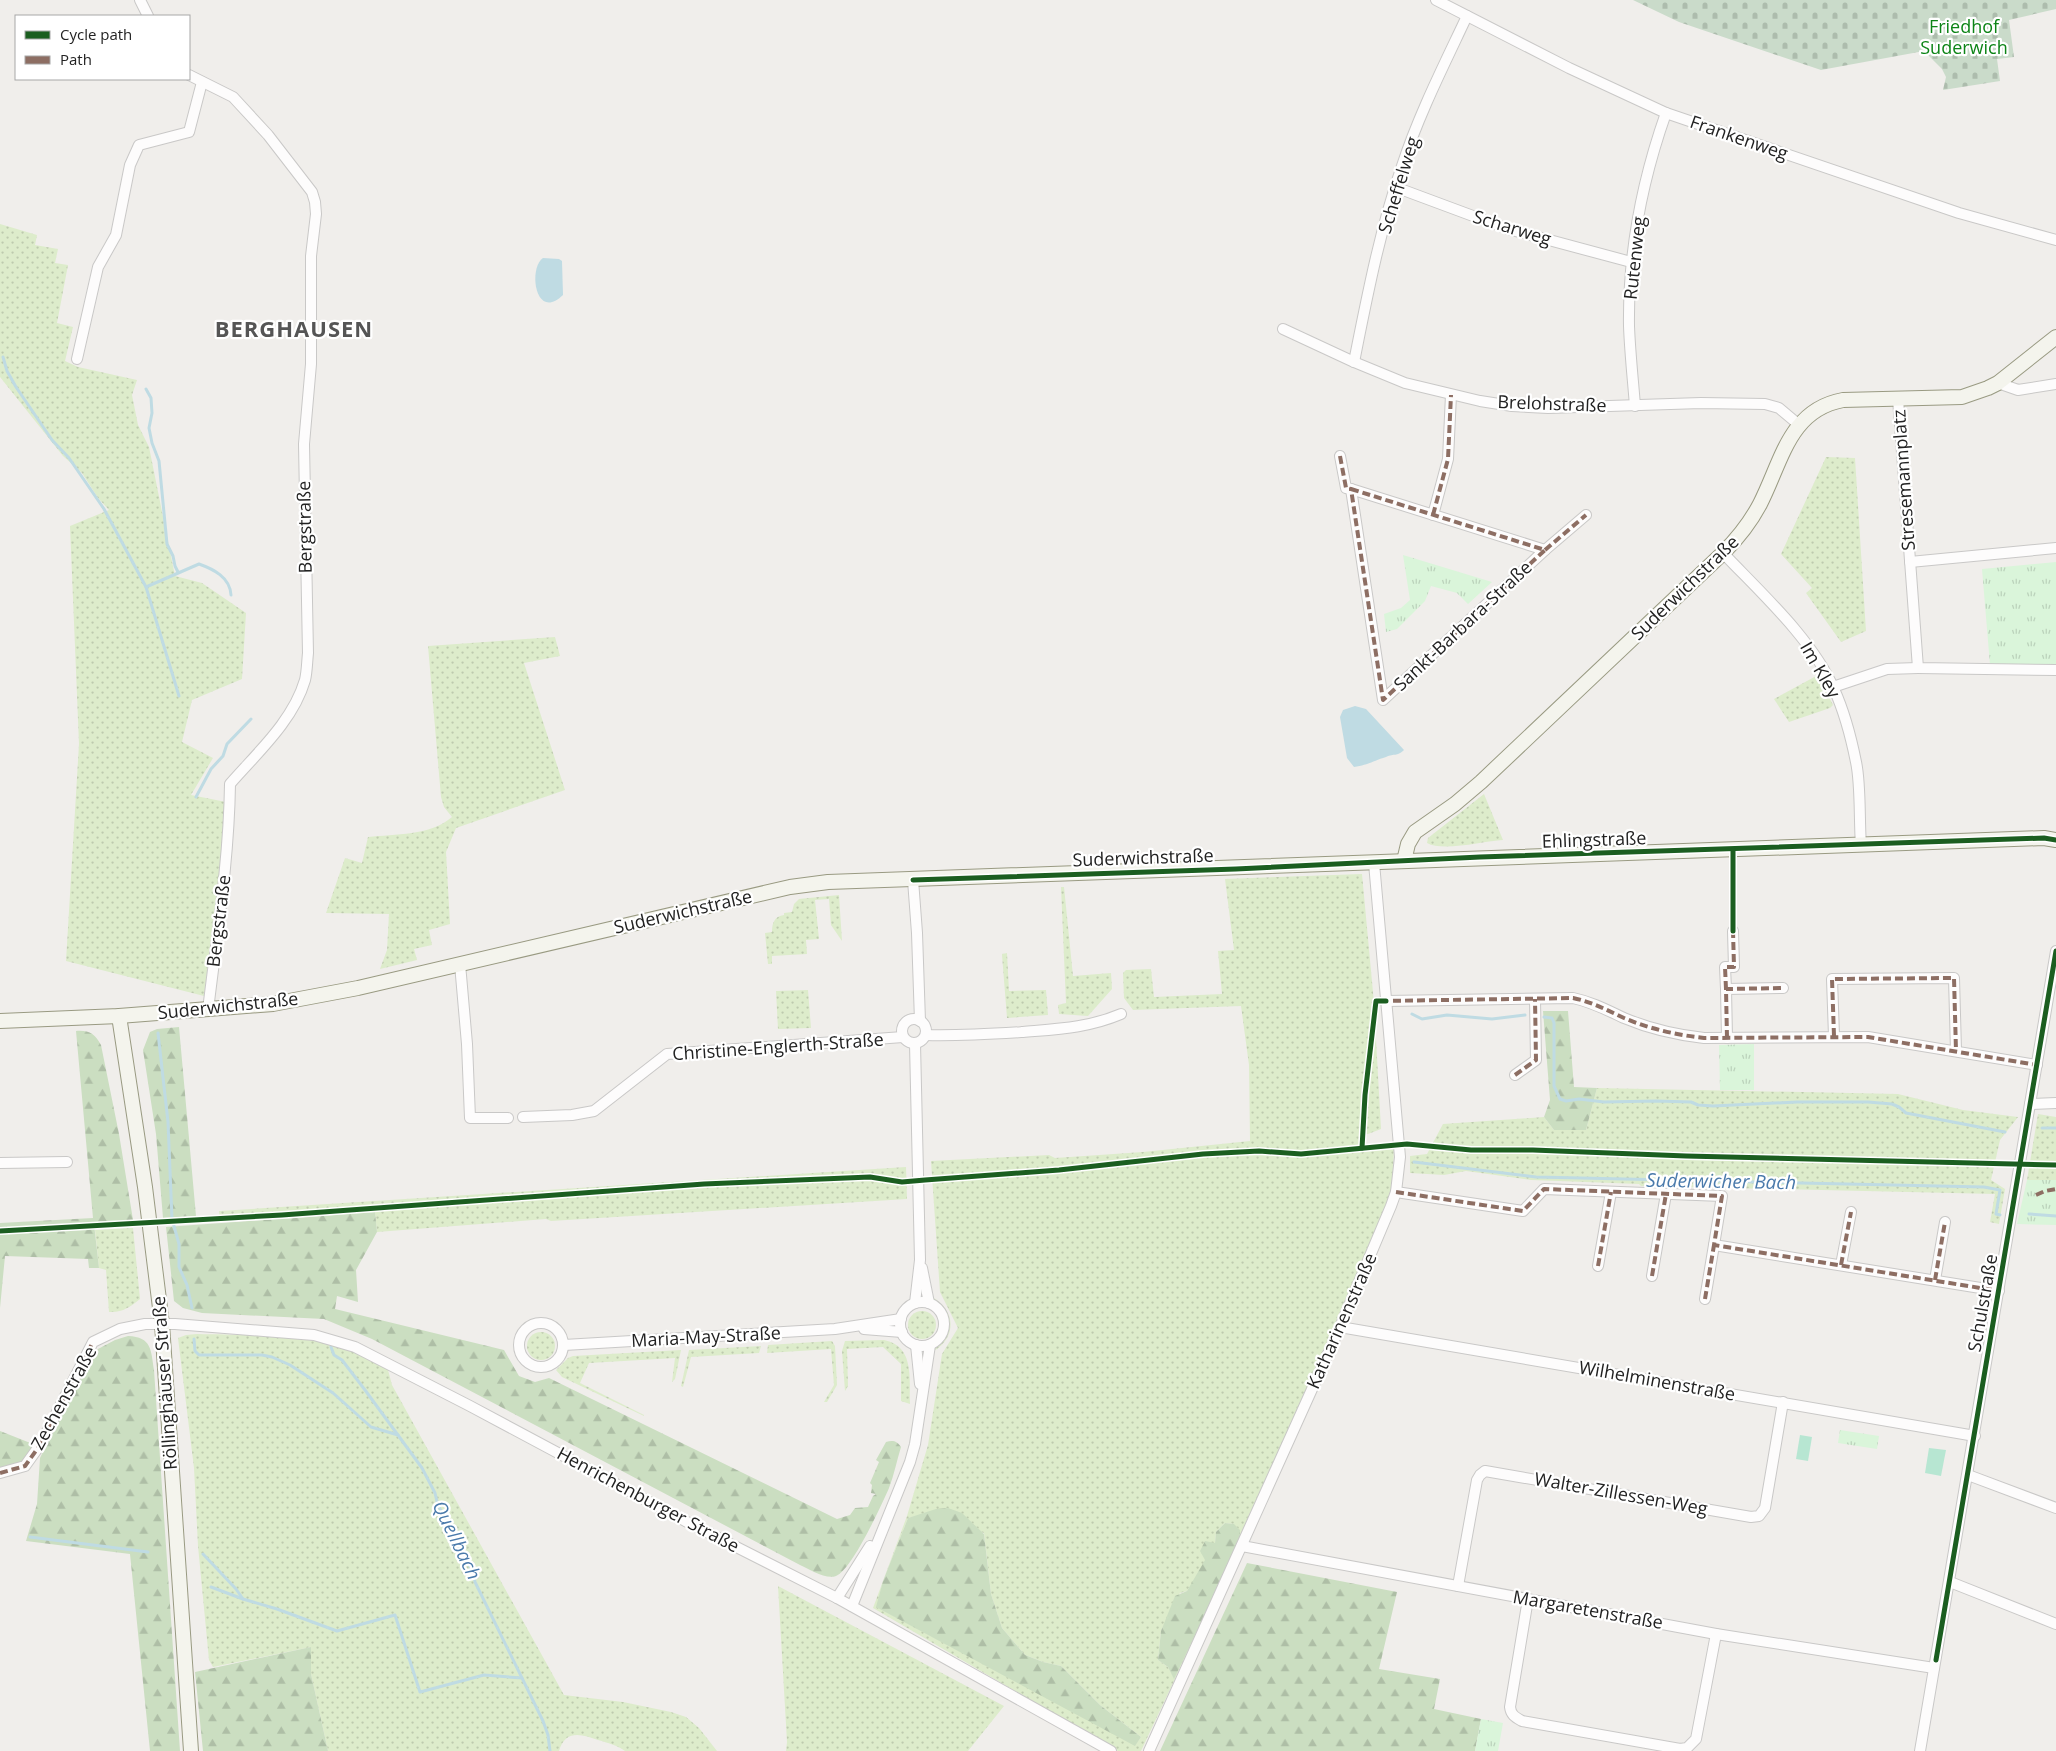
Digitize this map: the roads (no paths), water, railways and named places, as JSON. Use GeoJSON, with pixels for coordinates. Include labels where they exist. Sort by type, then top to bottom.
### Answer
{"type":"FeatureCollection","features":[{"type":"Feature","properties":{"kind":"main road","name":"Suderwichstraße"},"geometry":{"type":"LineString","coordinates":[[1404,861],[1408,844],[1415,832],[1455,804],[1481,782],[1724,553],[1744,530],[1759,505],[1798,424],[1809,413],[1832,402],[1962,397],[1998,383],[2056,337]]}},
{"type":"Feature","properties":{"kind":"main road","name":"Ehlingstraße"},"geometry":{"type":"LineString","coordinates":[[1374,862],[2044,838],[2056,840]]}},
{"type":"Feature","properties":{"kind":"main road","name":"Suderwichstraße"},"geometry":{"type":"LineString","coordinates":[[0,1021],[119,1016],[273,1004],[460,964],[790,887],[828,882],[1374,862]]}},
{"type":"Feature","properties":{"kind":"main road","name":"Röllinghäuser Straße"},"geometry":{"type":"LineString","coordinates":[[119,1016],[145,1187],[162,1324],[191,1751]]}},
{"type":"Feature","properties":{"kind":"street"},"geometry":{"type":"LineString","coordinates":[[140,0],[148,15]]}},
{"type":"Feature","properties":{"kind":"street","name":"Frankenweg"},"geometry":{"type":"LineString","coordinates":[[1436,0],[1569,68],[1666,113],[1959,213],[2056,240]]}},
{"type":"Feature","properties":{"kind":"street","name":"Scheffelweg"},"geometry":{"type":"LineString","coordinates":[[1354,362],[1372,274],[1395,187],[1432,90],[1468,16]]}},
{"type":"Feature","properties":{"kind":"street","name":"Bergstraße"},"geometry":{"type":"LineString","coordinates":[[190,76],[233,96],[268,135],[312,192],[316,214],[311,256],[311,364],[304,444],[308,653],[306,672],[301,689],[285,720],[230,784],[230,821],[208,1010]]}},
{"type":"Feature","properties":{"kind":"street"},"geometry":{"type":"LineString","coordinates":[[77,359],[98,267],[116,235],[130,165],[139,145],[189,132],[202,82]]}},
{"type":"Feature","properties":{"kind":"street","name":"Rutenweg"},"geometry":{"type":"LineString","coordinates":[[1635,406],[1630,326],[1632,262],[1640,209],[1652,154],[1666,113]]}},
{"type":"Feature","properties":{"kind":"street","name":"Scharweg"},"geometry":{"type":"LineString","coordinates":[[1395,187],[1508,229],[1632,262]]}},
{"type":"Feature","properties":{"kind":"street","name":"Brelohstraße"},"geometry":{"type":"LineString","coordinates":[[1283,329],[1405,383],[1451,395],[1512,406],[1539,408],[1701,403],[1765,404],[1779,408],[1798,424]]}},
{"type":"Feature","properties":{"kind":"street"},"geometry":{"type":"LineString","coordinates":[[1998,383],[2018,390],[2056,384]]}},
{"type":"Feature","properties":{"kind":"street"},"geometry":{"type":"LineString","coordinates":[[1433,515],[1448,459],[1451,395]]}},
{"type":"Feature","properties":{"kind":"street","name":"Stresemannplatz"},"geometry":{"type":"LineString","coordinates":[[1898,399],[1918,668]]}},
{"type":"Feature","properties":{"kind":"street","name":"Sankt-Barbara-Straße"},"geometry":{"type":"LineString","coordinates":[[1340,456],[1346,488],[1545,550]]}},
{"type":"Feature","properties":{"kind":"street","name":"Sankt-Barbara-Straße"},"geometry":{"type":"LineString","coordinates":[[1351,489],[1383,700],[1586,514]]}},
{"type":"Feature","properties":{"kind":"street","name":"Stresemannplatz"},"geometry":{"type":"LineString","coordinates":[[1910,562],[2056,548]]}},
{"type":"Feature","properties":{"kind":"street","name":"Im Kley"},"geometry":{"type":"LineString","coordinates":[[1724,553],[1807,644],[1833,687],[1842,710],[1856,763],[1861,845]]}},
{"type":"Feature","properties":{"kind":"street"},"geometry":{"type":"LineString","coordinates":[[1833,687],[1887,669],[2056,670]]}},
{"type":"Feature","properties":{"kind":"street","name":"Katharinenstraße"},"geometry":{"type":"LineString","coordinates":[[1149,1751],[1340,1327],[1396,1192],[1400,1157],[1374,862]]}},
{"type":"Feature","properties":{"kind":"street"},"geometry":{"type":"LineString","coordinates":[[914,880],[920,1020]]}},
{"type":"Feature","properties":{"kind":"street"},"geometry":{"type":"LineString","coordinates":[[1728,1038],[1725,967],[1734,967],[1733,931]]}},
{"type":"Feature","properties":{"kind":"street","name":"Schulstraße"},"geometry":{"type":"LineString","coordinates":[[1920,1751],[2000,1291],[2056,951]]}},
{"type":"Feature","properties":{"kind":"street"},"geometry":{"type":"LineString","coordinates":[[460,964],[467,1044],[470,1118],[508,1118]]}},
{"type":"Feature","properties":{"kind":"street"},"geometry":{"type":"LineString","coordinates":[[1834,1036],[1832,979],[1954,978],[1956,1051]]}},
{"type":"Feature","properties":{"kind":"street"},"geometry":{"type":"LineString","coordinates":[[1726,989],[1783,988]]}},
{"type":"Feature","properties":{"kind":"street"},"geometry":{"type":"LineString","coordinates":[[1386,1001],[1573,998],[1587,1000],[1624,1018],[1687,1036],[1728,1038],[1868,1037],[2037,1065]]}},
{"type":"Feature","properties":{"kind":"street"},"geometry":{"type":"LineString","coordinates":[[1515,1075],[1536,1060],[1535,999]]}},
{"type":"Feature","properties":{"kind":"street"},"geometry":{"type":"LineString","coordinates":[[926,1035],[962,1036],[1079,1028],[1121,1014]]}},
{"type":"Feature","properties":{"kind":"street"},"geometry":{"type":"LineString","coordinates":[[912,1019],[920,1020],[925,1025],[926,1035],[922,1041],[915,1044],[908,1042],[903,1037],[902,1029],[912,1019]]}},
{"type":"Feature","properties":{"kind":"street","name":"Christine-Englerth-Straße"},"geometry":{"type":"LineString","coordinates":[[523,1117],[572,1115],[594,1111],[667,1054],[903,1037]]}},
{"type":"Feature","properties":{"kind":"street"},"geometry":{"type":"LineString","coordinates":[[915,1044],[920,1260],[915,1304]]}},
{"type":"Feature","properties":{"kind":"street"},"geometry":{"type":"LineString","coordinates":[[2030,1104],[2056,1103]]}},
{"type":"Feature","properties":{"kind":"street"},"geometry":{"type":"LineString","coordinates":[[0,1163],[67,1162]]}},
{"type":"Feature","properties":{"kind":"street"},"geometry":{"type":"LineString","coordinates":[[1396,1192],[1523,1211],[1544,1189],[1722,1196],[1705,1299]]}},
{"type":"Feature","properties":{"kind":"street"},"geometry":{"type":"LineString","coordinates":[[1598,1266],[1612,1192]]}},
{"type":"Feature","properties":{"kind":"street"},"geometry":{"type":"LineString","coordinates":[[1652,1276],[1666,1194]]}},
{"type":"Feature","properties":{"kind":"street"},"geometry":{"type":"LineString","coordinates":[[1841,1265],[1851,1212]]}},
{"type":"Feature","properties":{"kind":"street"},"geometry":{"type":"LineString","coordinates":[[1935,1280],[1945,1222]]}},
{"type":"Feature","properties":{"kind":"street"},"geometry":{"type":"LineString","coordinates":[[1714,1245],[2000,1291]]}},
{"type":"Feature","properties":{"kind":"street"},"geometry":{"type":"LineString","coordinates":[[920,1260],[929,1303]]}},
{"type":"Feature","properties":{"kind":"street"},"geometry":{"type":"LineString","coordinates":[[929,1303],[942,1314],[944,1330],[940,1337],[930,1345],[916,1345],[905,1338],[902,1332],[901,1319],[909,1307],[915,1304],[929,1303]]}},
{"type":"Feature","properties":{"kind":"street","name":"Maria-May-Straße"},"geometry":{"type":"LineString","coordinates":[[564,1345],[848,1328],[901,1319]]}},
{"type":"Feature","properties":{"kind":"street"},"geometry":{"type":"LineString","coordinates":[[535,1323],[552,1325],[563,1337],[564,1345],[563,1353],[553,1364],[538,1368],[524,1360],[519,1346],[523,1332],[535,1323]]}},
{"type":"Feature","properties":{"kind":"street","name":"Zechenstraße"},"geometry":{"type":"LineString","coordinates":[[0,1473],[25,1466],[40,1445],[93,1342],[120,1329],[144,1324],[162,1324]]}},
{"type":"Feature","properties":{"kind":"street","name":"Henrichenburger Straße"},"geometry":{"type":"LineString","coordinates":[[162,1324],[200,1325],[314,1335],[355,1347],[571,1459],[689,1523],[852,1606],[1056,1722],[1111,1751]]}},
{"type":"Feature","properties":{"kind":"street","name":"Wilhelminenstraße"},"geometry":{"type":"LineString","coordinates":[[1340,1327],[1975,1436]]}},
{"type":"Feature","properties":{"kind":"street","name":"Maria-May-Straße"},"geometry":{"type":"LineString","coordinates":[[848,1328],[902,1332]]}},
{"type":"Feature","properties":{"kind":"street"},"geometry":{"type":"LineString","coordinates":[[916,1345],[921,1408]]}},
{"type":"Feature","properties":{"kind":"street"},"geometry":{"type":"LineString","coordinates":[[852,1606],[867,1566],[882,1536],[910,1462],[921,1408],[930,1345]]}},
{"type":"Feature","properties":{"kind":"street","name":"Walter-Zillessen-Weg"},"geometry":{"type":"LineString","coordinates":[[1458,1586],[1477,1480],[1485,1471],[1751,1517],[1759,1516],[1765,1508],[1783,1402]]}},
{"type":"Feature","properties":{"kind":"street"},"geometry":{"type":"LineString","coordinates":[[1968,1475],[2056,1508]]}},
{"type":"Feature","properties":{"kind":"street"},"geometry":{"type":"LineString","coordinates":[[837,1598],[890,1514]]}},
{"type":"Feature","properties":{"kind":"street","name":"Margaretenstraße"},"geometry":{"type":"LineString","coordinates":[[1242,1546],[1716,1634],[1934,1668]]}},
{"type":"Feature","properties":{"kind":"street"},"geometry":{"type":"LineString","coordinates":[[1950,1582],[2056,1624]]}},
{"type":"Feature","properties":{"kind":"street"},"geometry":{"type":"LineString","coordinates":[[1528,1599],[1510,1707],[1510,1712],[1514,1717],[1522,1721],[1680,1749],[1687,1748],[1696,1740],[1716,1634]]}},
{"type":"Feature","properties":{"kind":"water"},"geometry":{"type":"Polygon","coordinates":[[[543,258],[559,259],[562,261],[563,295],[553,302],[546,302],[540,298],[537,290],[536,272],[538,264],[543,258]]]}},
{"type":"Feature","properties":{"kind":"water"},"geometry":{"type":"Polygon","coordinates":[[[1355,706],[1366,709],[1404,750],[1397,754],[1354,767],[1347,758],[1340,717],[1343,710],[1355,706]]]}},
{"type":"Feature","properties":{"kind":"waterway"},"geometry":{"type":"LineString","coordinates":[[3,357],[7,371],[16,387],[52,440],[69,458],[104,509],[146,587],[179,696]]}},
{"type":"Feature","properties":{"kind":"waterway"},"geometry":{"type":"LineString","coordinates":[[146,389],[151,398],[152,413],[149,428],[159,461],[167,544],[178,572]]}},
{"type":"Feature","properties":{"kind":"waterway"},"geometry":{"type":"LineString","coordinates":[[146,587],[199,564],[210,568],[220,575],[228,583],[231,595]]}},
{"type":"Feature","properties":{"kind":"waterway"},"geometry":{"type":"LineString","coordinates":[[196,797],[211,769],[223,756],[227,744],[251,719]]}},
{"type":"Feature","properties":{"kind":"waterway","name":"Suderwicher Bach"},"geometry":{"type":"LineString","coordinates":[[1412,1014],[1422,1019],[1447,1015],[1492,1019],[1525,1015]]}},
{"type":"Feature","properties":{"kind":"waterway","name":"Suderwicher Bach"},"geometry":{"type":"LineString","coordinates":[[1544,1017],[1552,1018],[1554,1023],[1554,1086],[1560,1099],[1566,1101],[1579,1099],[1604,1102],[1691,1102],[1698,1105],[1713,1106],[1797,1102],[1868,1102],[1892,1104],[1906,1113],[2005,1132]]}},
{"type":"Feature","properties":{"kind":"waterway"},"geometry":{"type":"LineString","coordinates":[[158,1033],[168,1122],[172,1219],[179,1244],[179,1267],[187,1285],[192,1308]]}},
{"type":"Feature","properties":{"kind":"waterway","name":"Suderwicher Bach"},"geometry":{"type":"LineString","coordinates":[[2042,1128],[2056,1128]]}},
{"type":"Feature","properties":{"kind":"waterway","name":"Suderwicher Bach"},"geometry":{"type":"LineString","coordinates":[[1414,1162],[1536,1177],[1984,1187],[2000,1190],[1996,1214],[2000,1215]]}},
{"type":"Feature","properties":{"kind":"waterway","name":"Suderwicher Bach"},"geometry":{"type":"LineString","coordinates":[[2029,1214],[2056,1216]]}},
{"type":"Feature","properties":{"kind":"waterway"},"geometry":{"type":"LineString","coordinates":[[194,1339],[195,1351],[199,1355],[262,1355],[290,1365],[333,1393],[371,1427],[398,1435]]}},
{"type":"Feature","properties":{"kind":"waterway","name":"Quellbach"},"geometry":{"type":"LineString","coordinates":[[331,1347],[334,1355],[342,1360],[422,1468],[435,1493],[438,1506],[449,1522],[456,1542],[473,1572],[475,1582],[543,1721],[548,1735],[550,1751]]}},
{"type":"Feature","properties":{"kind":"waterway"},"geometry":{"type":"LineString","coordinates":[[30,1537],[148,1552]]}},
{"type":"Feature","properties":{"kind":"waterway"},"geometry":{"type":"LineString","coordinates":[[203,1554],[243,1599],[337,1631],[395,1615],[420,1692],[484,1675],[522,1678]]}},
{"type":"Feature","properties":{"kind":"waterway"},"geometry":{"type":"LineString","coordinates":[[211,1587],[243,1599]]}},
{"type":"Feature","properties":{"kind":"district","name":"BERGHAUSEN"},"geometry":{"type":"Point","coordinates":[294,329]}},
{"type":"Feature","properties":{"kind":"park label","name":"Friedhof Suderwich"},"geometry":{"type":"Point","coordinates":[1964,37]}}]}
